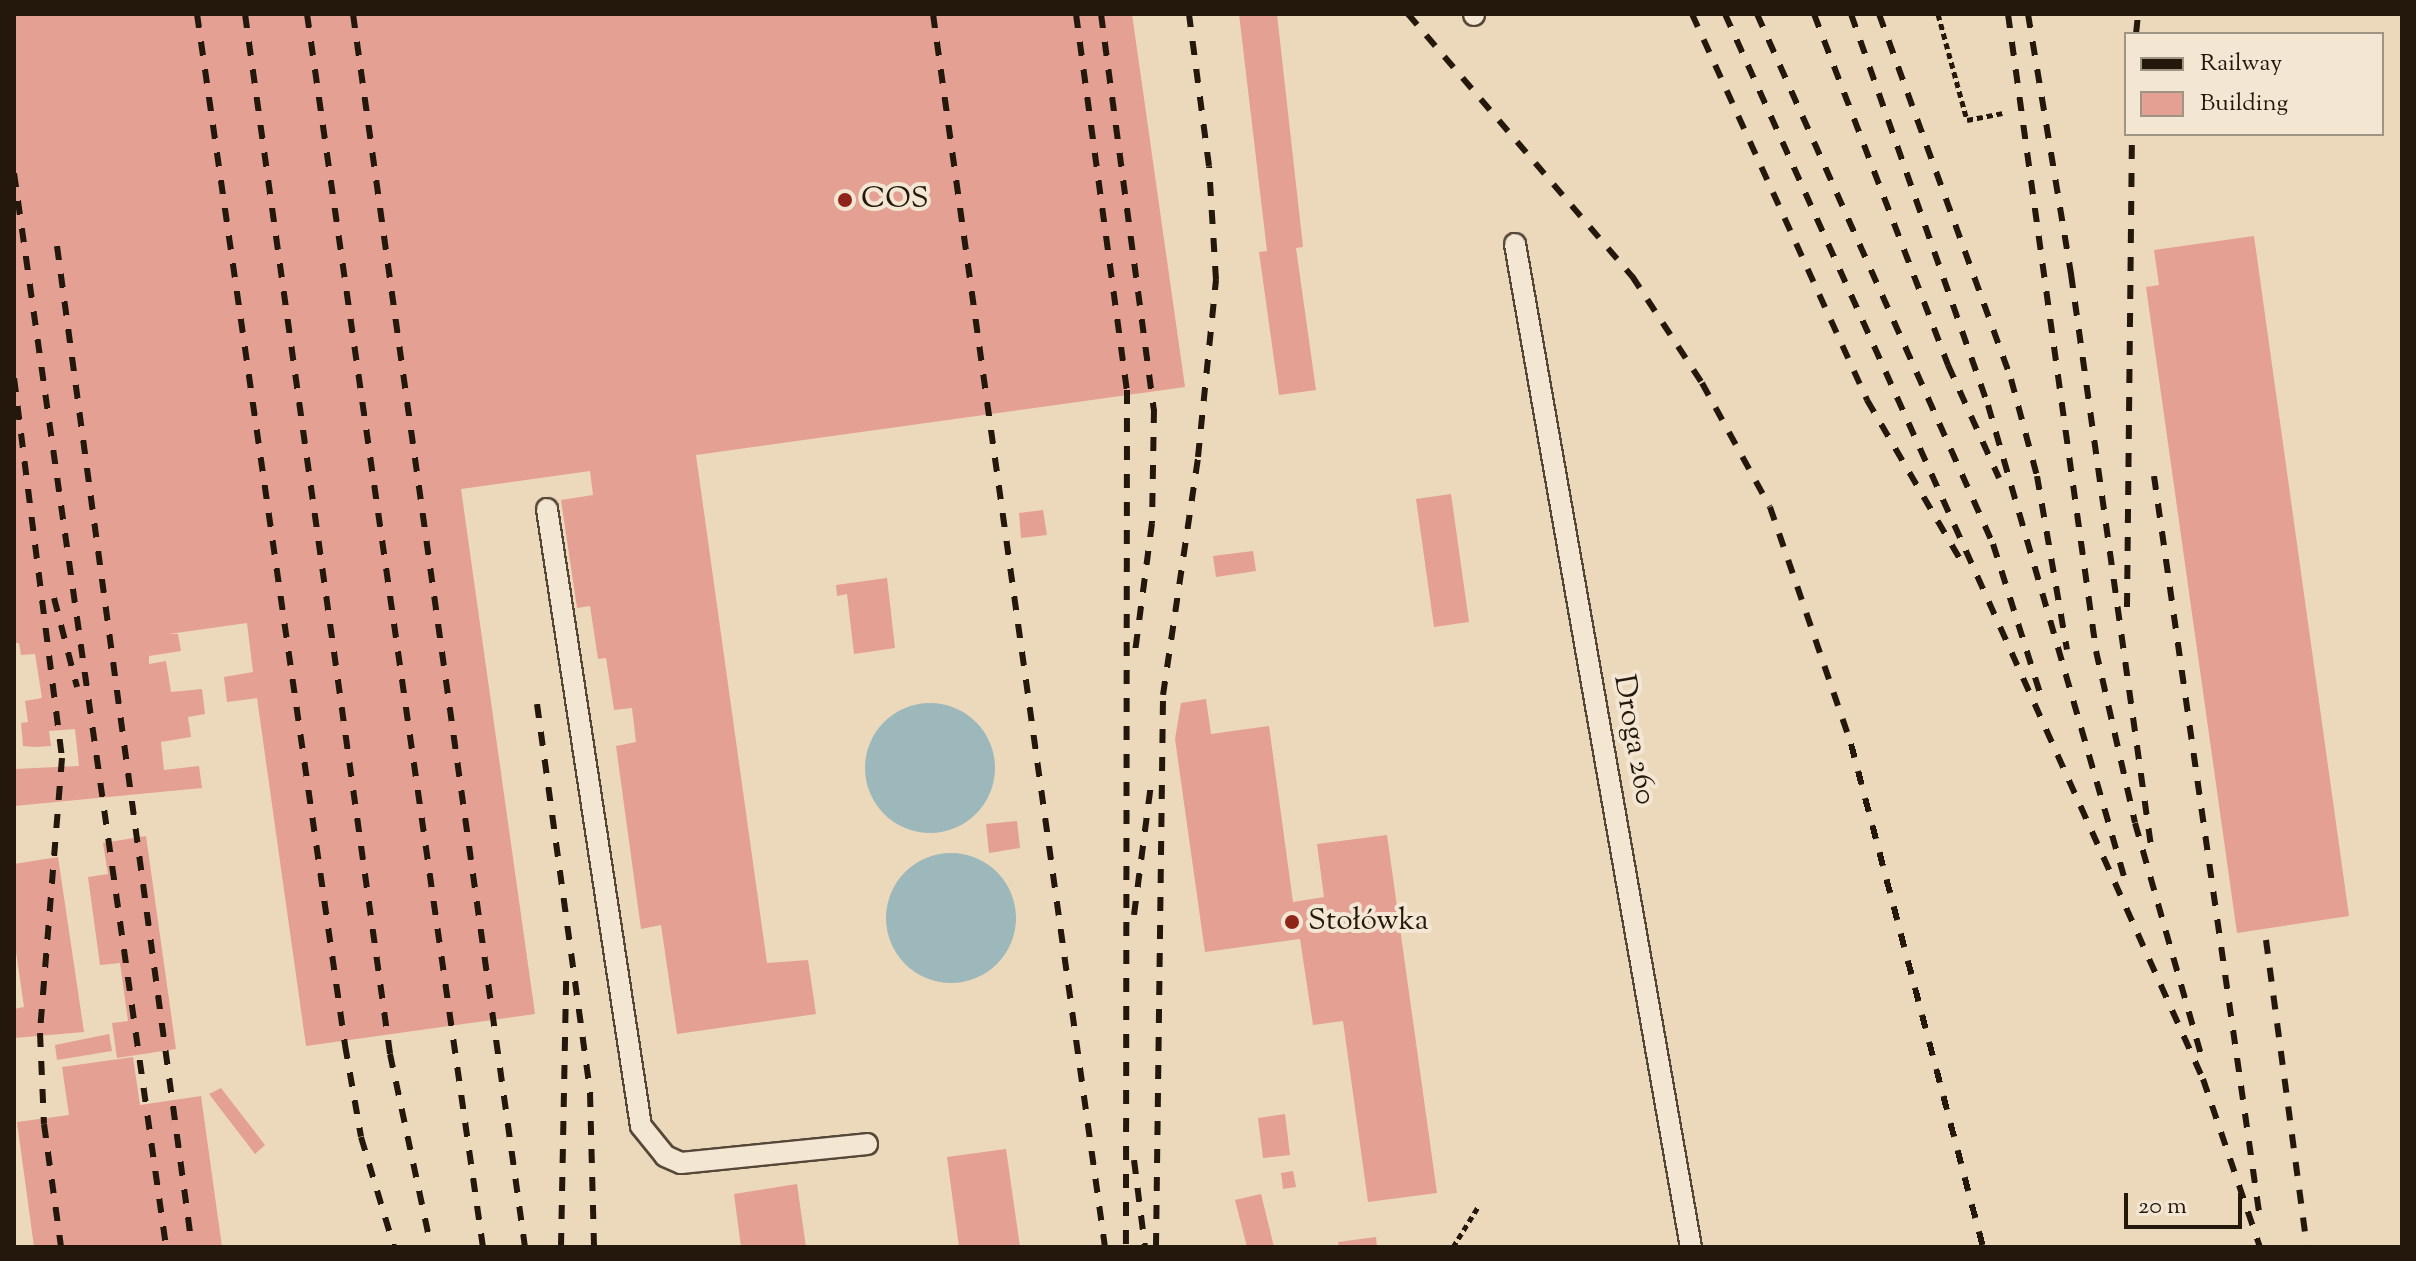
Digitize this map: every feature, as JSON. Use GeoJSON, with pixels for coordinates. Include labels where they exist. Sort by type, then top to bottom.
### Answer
{"type":"FeatureCollection","features":[{"type":"Feature","properties":{"kind":"lane","name":"Droga 260"},"geometry":{"type":"LineString","coordinates":[[1515,244],[1691,1247]]}},
{"type":"Feature","properties":{"kind":"lane"},"geometry":{"type":"LineString","coordinates":[[547,509],[641,1126],[665,1156],[681,1163],[867,1144]]}},
{"type":"Feature","properties":{"kind":"path"},"geometry":{"type":"LineString","coordinates":[[1938,14],[1967,120],[2002,113]]}},
{"type":"Feature","properties":{"kind":"path"},"geometry":{"type":"LineString","coordinates":[[1453,1247],[1478,1207]]}},
{"type":"Feature","properties":{"kind":"water"},"geometry":{"type":"Polygon","coordinates":[[[930,703],[955,708],[976,722],[990,743],[995,768],[990,793],[976,814],[955,828],[930,833],[905,828],[884,814],[870,793],[865,768],[870,743],[884,722],[905,708],[930,703]]]}},
{"type":"Feature","properties":{"kind":"water"},"geometry":{"type":"Polygon","coordinates":[[[951,853],[976,858],[997,872],[1011,893],[1016,918],[1011,943],[997,964],[976,978],[951,983],[926,978],[905,964],[891,943],[886,918],[891,893],[905,872],[926,858],[951,853]]]}},
{"type":"Feature","properties":{"kind":"building"},"geometry":{"type":"Polygon","coordinates":[[[14,14],[1132,14],[1185,387],[696,455],[767,963],[808,960],[816,1014],[677,1034],[661,925],[641,929],[616,746],[636,742],[632,708],[614,710],[606,658],[598,659],[590,606],[577,608],[561,500],[593,495],[590,471],[461,489],[535,1014],[306,1046],[257,698],[227,702],[224,677],[253,672],[247,623],[169,634],[178,634],[181,651],[149,656],[149,664],[166,661],[171,692],[202,689],[205,714],[188,717],[191,737],[161,742],[164,770],[199,766],[202,788],[14,806],[14,769],[79,766],[75,729],[49,731],[51,746],[23,746],[21,723],[28,722],[25,701],[42,698],[35,654],[21,655],[19,643],[14,643],[14,14]]]}},
{"type":"Feature","properties":{"kind":"building"},"geometry":{"type":"Polygon","coordinates":[[[1239,14],[1277,14],[1303,247],[1296,248],[1316,390],[1279,395],[1259,252],[1267,251],[1239,14]]]}},
{"type":"Feature","properties":{"kind":"building"},"geometry":{"type":"Polygon","coordinates":[[[2254,236],[2349,916],[2237,933],[2146,287],[2159,285],[2154,250],[2254,236]]]}},
{"type":"Feature","properties":{"kind":"building"},"geometry":{"type":"Polygon","coordinates":[[[1451,494],[1469,622],[1434,627],[1416,499],[1451,494]]]}},
{"type":"Feature","properties":{"kind":"building"},"geometry":{"type":"Polygon","coordinates":[[[1043,510],[1047,535],[1021,538],[1019,513],[1043,510]]]}},
{"type":"Feature","properties":{"kind":"building"},"geometry":{"type":"Polygon","coordinates":[[[1253,551],[1256,571],[1216,577],[1213,556],[1253,551]]]}},
{"type":"Feature","properties":{"kind":"building"},"geometry":{"type":"Polygon","coordinates":[[[887,578],[895,648],[854,654],[847,594],[837,596],[836,585],[887,578]]]}},
{"type":"Feature","properties":{"kind":"building"},"geometry":{"type":"Polygon","coordinates":[[[1206,699],[1211,734],[1269,726],[1293,902],[1324,897],[1317,844],[1387,835],[1437,1193],[1368,1202],[1343,1021],[1313,1025],[1300,939],[1205,952],[1175,739],[1181,703],[1206,699]]]}},
{"type":"Feature","properties":{"kind":"building"},"geometry":{"type":"Polygon","coordinates":[[[1017,821],[1020,848],[989,853],[986,824],[1017,821]]]}},
{"type":"Feature","properties":{"kind":"building"},"geometry":{"type":"Polygon","coordinates":[[[146,836],[176,1049],[117,1058],[112,1023],[128,1021],[120,963],[100,965],[88,877],[108,874],[103,843],[146,836]]]}},
{"type":"Feature","properties":{"kind":"building"},"geometry":{"type":"Polygon","coordinates":[[[58,857],[84,1032],[14,1038],[14,1009],[24,1007],[14,938],[14,864],[58,857]]]}},
{"type":"Feature","properties":{"kind":"building"},"geometry":{"type":"Polygon","coordinates":[[[109,1034],[112,1051],[57,1060],[55,1045],[109,1034]]]}},
{"type":"Feature","properties":{"kind":"building"},"geometry":{"type":"Polygon","coordinates":[[[133,1057],[140,1105],[201,1096],[222,1247],[34,1247],[17,1122],[69,1115],[62,1067],[133,1057]]]}},
{"type":"Feature","properties":{"kind":"building"},"geometry":{"type":"Polygon","coordinates":[[[221,1088],[265,1145],[255,1154],[209,1094],[221,1088]]]}},
{"type":"Feature","properties":{"kind":"building"},"geometry":{"type":"Polygon","coordinates":[[[1285,1114],[1290,1155],[1263,1158],[1258,1118],[1285,1114]]]}},
{"type":"Feature","properties":{"kind":"building"},"geometry":{"type":"Polygon","coordinates":[[[1006,1149],[1020,1247],[959,1247],[947,1157],[1006,1149]]]}},
{"type":"Feature","properties":{"kind":"building"},"geometry":{"type":"Polygon","coordinates":[[[1293,1171],[1296,1187],[1283,1189],[1281,1173],[1293,1171]]]}},
{"type":"Feature","properties":{"kind":"building"},"geometry":{"type":"Polygon","coordinates":[[[797,1184],[806,1247],[741,1247],[734,1194],[797,1184]]]}},
{"type":"Feature","properties":{"kind":"building"},"geometry":{"type":"Polygon","coordinates":[[[1261,1194],[1274,1247],[1247,1247],[1235,1200],[1261,1194]]]}},
{"type":"Feature","properties":{"kind":"building"},"geometry":{"type":"Polygon","coordinates":[[[1376,1237],[1377,1247],[1339,1247],[1338,1242],[1376,1237]]]}},
{"type":"Feature","properties":{"kind":"railway"},"geometry":{"type":"LineString","coordinates":[[197,14],[345,1045],[361,1137],[394,1247]]}},
{"type":"Feature","properties":{"kind":"railway"},"geometry":{"type":"LineString","coordinates":[[245,14],[390,1054],[431,1247]]}},
{"type":"Feature","properties":{"kind":"railway"},"geometry":{"type":"LineString","coordinates":[[307,14],[483,1247]]}},
{"type":"Feature","properties":{"kind":"railway"},"geometry":{"type":"LineString","coordinates":[[353,14],[525,1247]]}},
{"type":"Feature","properties":{"kind":"railway"},"geometry":{"type":"LineString","coordinates":[[933,14],[1105,1247]]}},
{"type":"Feature","properties":{"kind":"railway"},"geometry":{"type":"LineString","coordinates":[[1076,14],[1127,390],[1126,1247]]}},
{"type":"Feature","properties":{"kind":"railway"},"geometry":{"type":"LineString","coordinates":[[1101,14],[1154,409],[1152,523],[1134,660]]}},
{"type":"Feature","properties":{"kind":"railway"},"geometry":{"type":"LineString","coordinates":[[1156,1247],[1163,695],[1198,457],[1216,280],[1209,166],[1189,14]]}},
{"type":"Feature","properties":{"kind":"railway"},"geometry":{"type":"LineString","coordinates":[[1408,14],[1632,276],[1702,383],[1770,507],[1851,744],[1983,1247]]}},
{"type":"Feature","properties":{"kind":"railway"},"geometry":{"type":"LineString","coordinates":[[1692,14],[1867,400],[1961,561]]}},
{"type":"Feature","properties":{"kind":"railway"},"geometry":{"type":"LineString","coordinates":[[1725,14],[2203,1079],[2260,1247]]}},
{"type":"Feature","properties":{"kind":"railway"},"geometry":{"type":"LineString","coordinates":[[1757,14],[1993,544],[2041,696]]}},
{"type":"Feature","properties":{"kind":"railway"},"geometry":{"type":"LineString","coordinates":[[1814,14],[1948,365],[1999,478]]}},
{"type":"Feature","properties":{"kind":"railway"},"geometry":{"type":"LineString","coordinates":[[1851,14],[1988,405],[2127,887]]}},
{"type":"Feature","properties":{"kind":"railway"},"geometry":{"type":"LineString","coordinates":[[1879,14],[2011,379],[2037,476],[2067,649]]}},
{"type":"Feature","properties":{"kind":"railway"},"geometry":{"type":"LineString","coordinates":[[2008,14],[2096,651],[2135,823],[2201,1055]]}},
{"type":"Feature","properties":{"kind":"railway"},"geometry":{"type":"LineString","coordinates":[[2028,14],[2071,274],[2152,853]]}},
{"type":"Feature","properties":{"kind":"railway"},"geometry":{"type":"LineString","coordinates":[[2136,32],[2138,14]]}},
{"type":"Feature","properties":{"kind":"railway"},"geometry":{"type":"LineString","coordinates":[[2127,607],[2132,136]]}},
{"type":"Feature","properties":{"kind":"railway"},"geometry":{"type":"LineString","coordinates":[[14,173],[166,1247]]}},
{"type":"Feature","properties":{"kind":"railway"},"geometry":{"type":"LineString","coordinates":[[57,246],[192,1247]]}},
{"type":"Feature","properties":{"kind":"railway"},"geometry":{"type":"LineString","coordinates":[[14,378],[62,758],[40,1033],[44,1124],[61,1247]]}},
{"type":"Feature","properties":{"kind":"railway"},"geometry":{"type":"LineString","coordinates":[[2154,476],[2260,1219]]}},
{"type":"Feature","properties":{"kind":"railway"},"geometry":{"type":"LineString","coordinates":[[54,598],[77,687]]}},
{"type":"Feature","properties":{"kind":"railway"},"geometry":{"type":"LineString","coordinates":[[537,704],[590,1093],[594,1247]]}},
{"type":"Feature","properties":{"kind":"railway"},"geometry":{"type":"LineString","coordinates":[[1134,915],[1151,784]]}},
{"type":"Feature","properties":{"kind":"railway"},"geometry":{"type":"LineString","coordinates":[[2266,940],[2307,1247]]}},
{"type":"Feature","properties":{"kind":"railway"},"geometry":{"type":"LineString","coordinates":[[561,1247],[566,979]]}},
{"type":"Feature","properties":{"kind":"railway"},"geometry":{"type":"LineString","coordinates":[[1134,1160],[1145,1247]]}},
{"type":"Feature","properties":{"kind":"place","name":"COS"},"geometry":{"type":"Point","coordinates":[845,200]}},
{"type":"Feature","properties":{"kind":"place","name":"Stołówka"},"geometry":{"type":"Point","coordinates":[1292,922]}}]}
